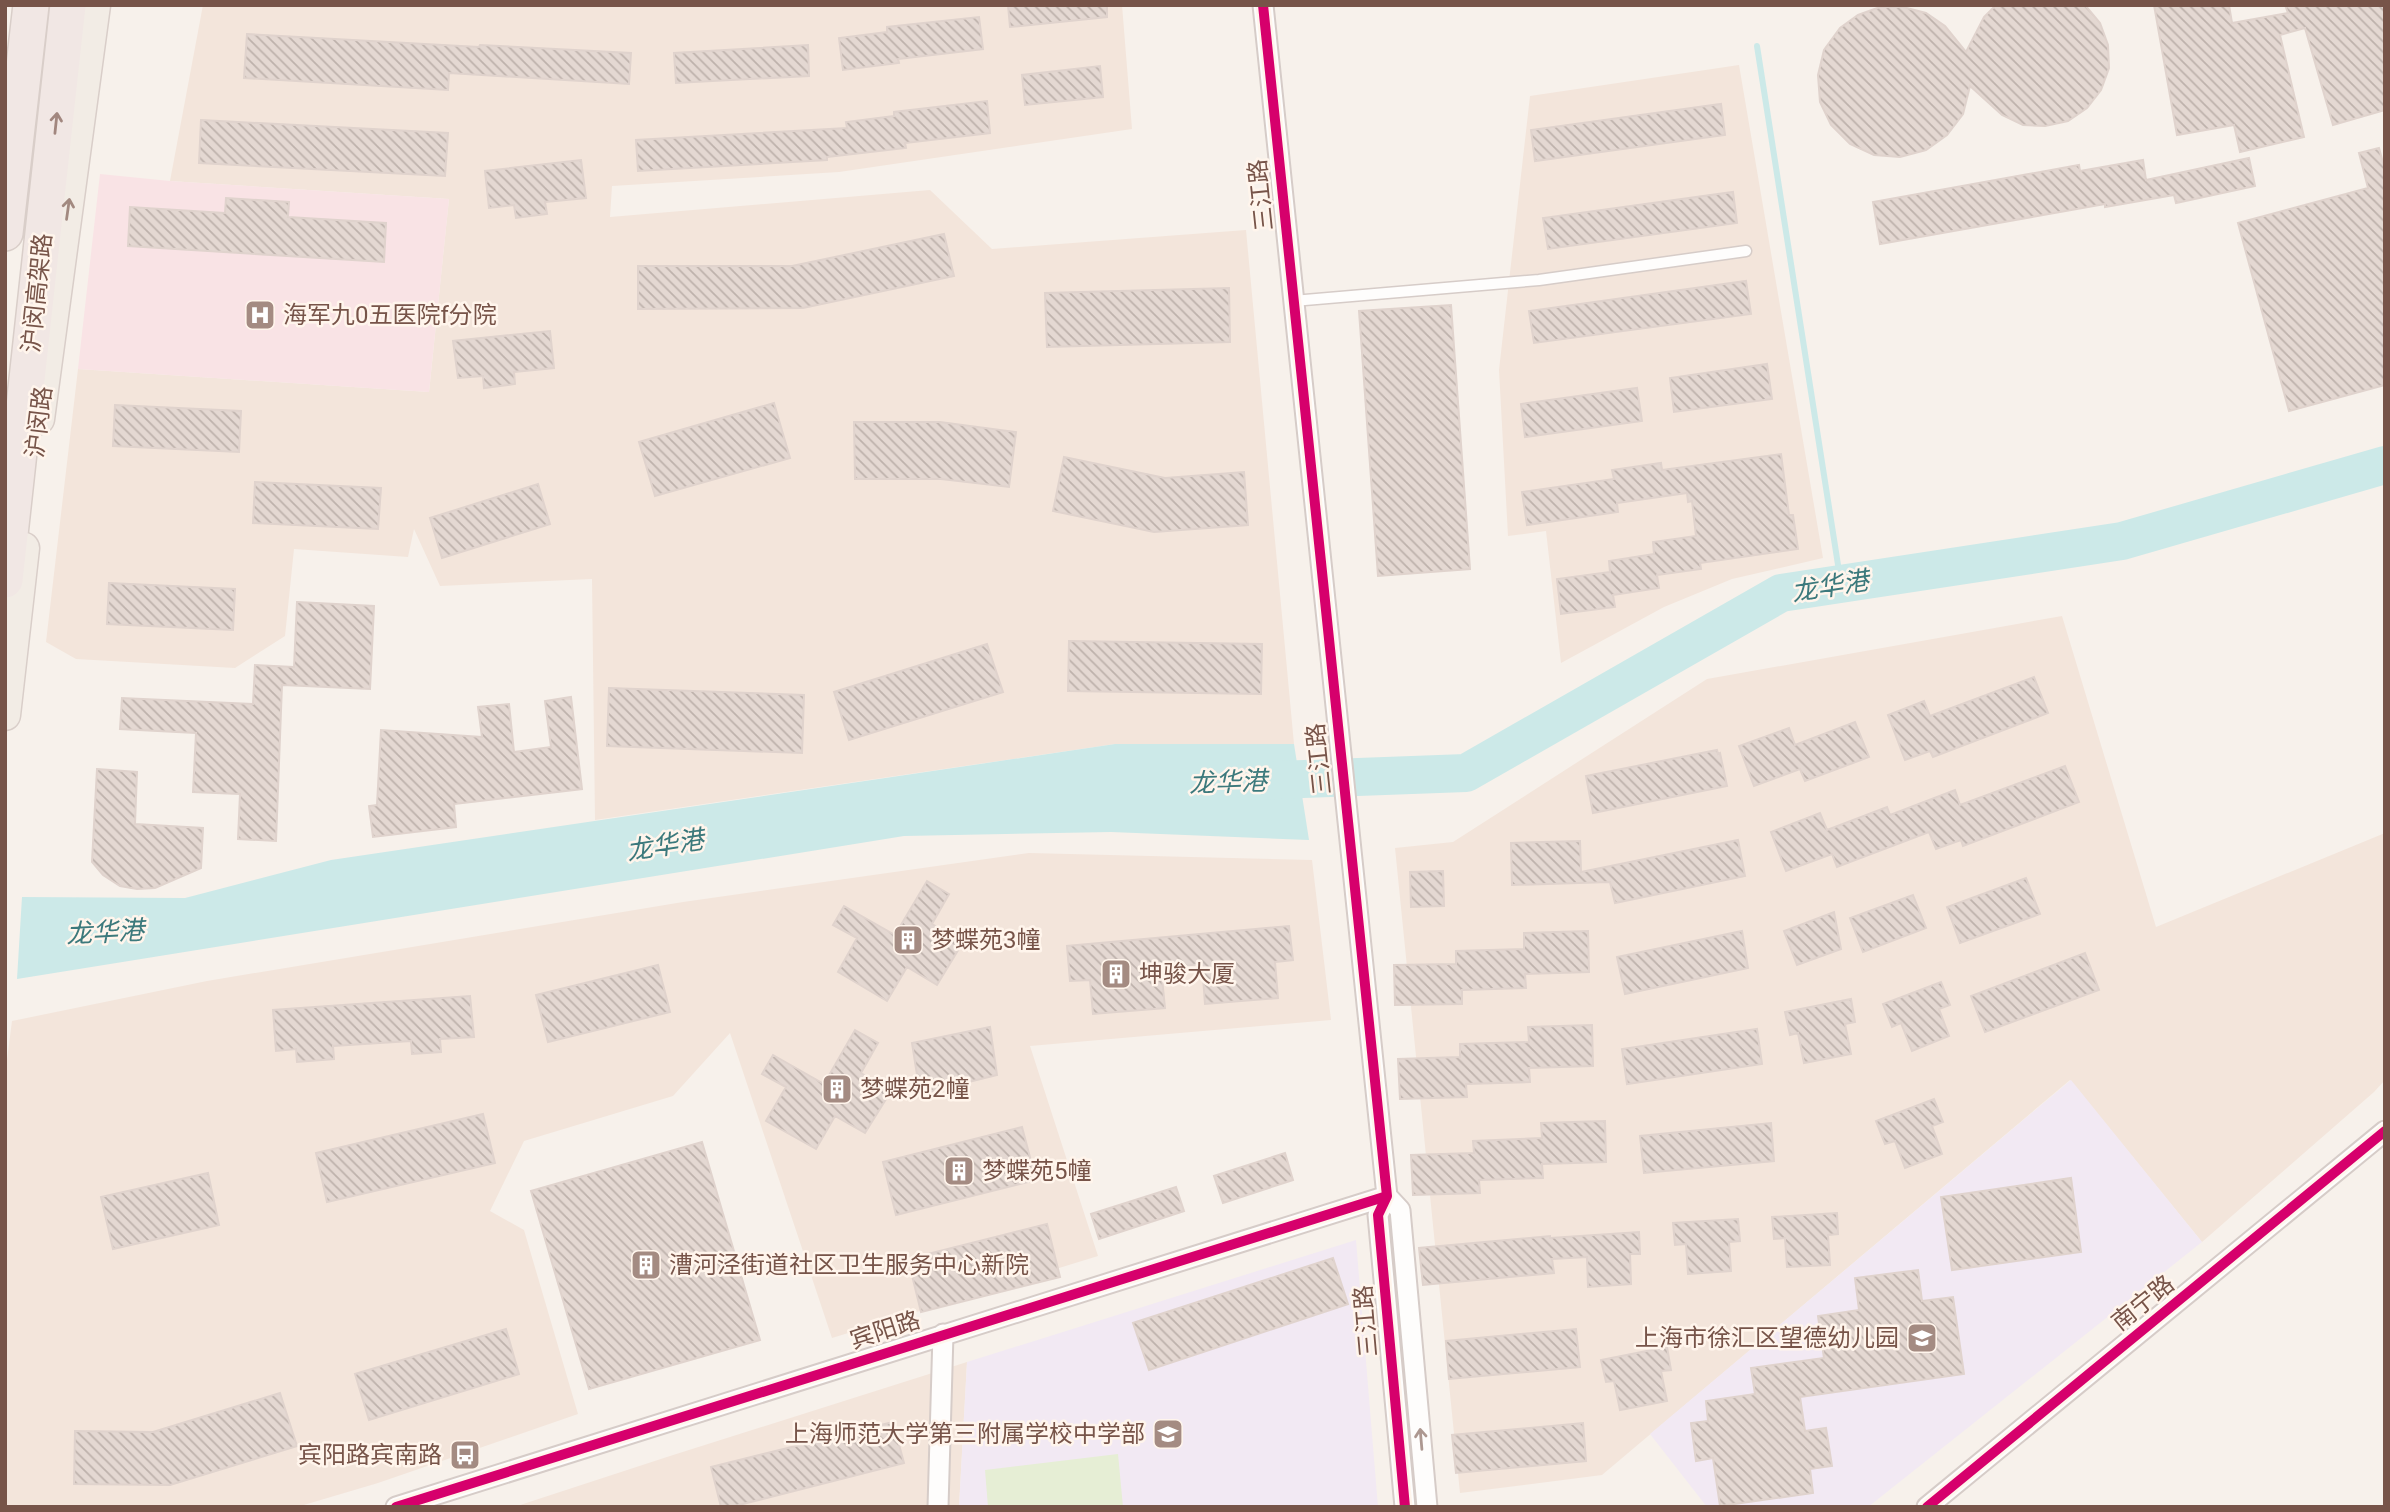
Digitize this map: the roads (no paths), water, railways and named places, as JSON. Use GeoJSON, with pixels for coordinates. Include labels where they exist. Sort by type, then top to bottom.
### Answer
{"type":"FeatureCollection","features":[{"type":"Feature","properties":{"kind":"highway","name":"沪闵高架路"},"geometry":{"type":"LineString","coordinates":[[5,233],[31,5]]}},
{"type":"Feature","properties":{"kind":"highway","name":"沪闵高架路"},"geometry":{"type":"LineString","coordinates":[[5,580],[68,5]]}},
{"type":"Feature","properties":{"kind":"main road"},"geometry":{"type":"LineString","coordinates":[[5,101],[16,5]]}},
{"type":"Feature","properties":{"kind":"main road","name":"沪闵路"},"geometry":{"type":"LineString","coordinates":[[5,715],[40,410],[96,5]]}},
{"type":"Feature","properties":{"kind":"street","name":"三江路"},"geometry":{"type":"LineString","coordinates":[[1263,5],[1387,1196],[1378,1215],[1405,1507]]}},
{"type":"Feature","properties":{"kind":"street","name":"南宁路"},"geometry":{"type":"LineString","coordinates":[[1927,1507],[2385,1131]]}},
{"type":"Feature","properties":{"kind":"street","name":"三江路"},"geometry":{"type":"LineString","coordinates":[[1387,1196],[1399,1210],[1427,1507]]}},
{"type":"Feature","properties":{"kind":"street","name":"宾阳路"},"geometry":{"type":"LineString","coordinates":[[396,1507],[1387,1196]]}},
{"type":"Feature","properties":{"kind":"street"},"geometry":{"type":"LineString","coordinates":[[938,1507],[943,1334]]}},
{"type":"Feature","properties":{"kind":"lane"},"geometry":{"type":"LineString","coordinates":[[1293,301],[1539,279],[1746,251]]}},
{"type":"Feature","properties":{"kind":"water"},"geometry":{"type":"Polygon","coordinates":[[[1115,744],[1294,744],[1309,840],[1111,832],[904,836],[17,979],[22,897],[185,898],[331,860],[1115,744]]]}},
{"type":"Feature","properties":{"kind":"waterway"},"geometry":{"type":"LineString","coordinates":[[1757,46],[1841,584]]}},
{"type":"Feature","properties":{"kind":"waterway","name":"龙华港"},"geometry":{"type":"LineString","coordinates":[[1248,781],[1466,773],[1781,593],[2122,541],[2385,465]]}},
{"type":"Feature","properties":{"kind":"place","name":"海军九0五医院f分院"},"geometry":{"type":"Point","coordinates":[260,315]}},
{"type":"Feature","properties":{"kind":"place","name":"梦蝶苑3幢"},"geometry":{"type":"Point","coordinates":[908,940]}},
{"type":"Feature","properties":{"kind":"place","name":"坤骏大厦"},"geometry":{"type":"Point","coordinates":[1116,974]}},
{"type":"Feature","properties":{"kind":"place","name":"梦蝶苑2幢"},"geometry":{"type":"Point","coordinates":[837,1089]}},
{"type":"Feature","properties":{"kind":"place","name":"梦蝶苑5幢"},"geometry":{"type":"Point","coordinates":[959,1171]}},
{"type":"Feature","properties":{"kind":"place","name":"漕河泾街道社区卫生服务中心新院"},"geometry":{"type":"Point","coordinates":[646,1265]}},
{"type":"Feature","properties":{"kind":"place","name":"上海市徐汇区望德幼儿园"},"geometry":{"type":"Point","coordinates":[1922,1338]}},
{"type":"Feature","properties":{"kind":"place","name":"上海师范大学第三附属学校中学部"},"geometry":{"type":"Point","coordinates":[1168,1434]}},
{"type":"Feature","properties":{"kind":"place","name":"宾阳路宾南路"},"geometry":{"type":"Point","coordinates":[465,1455]}}]}
